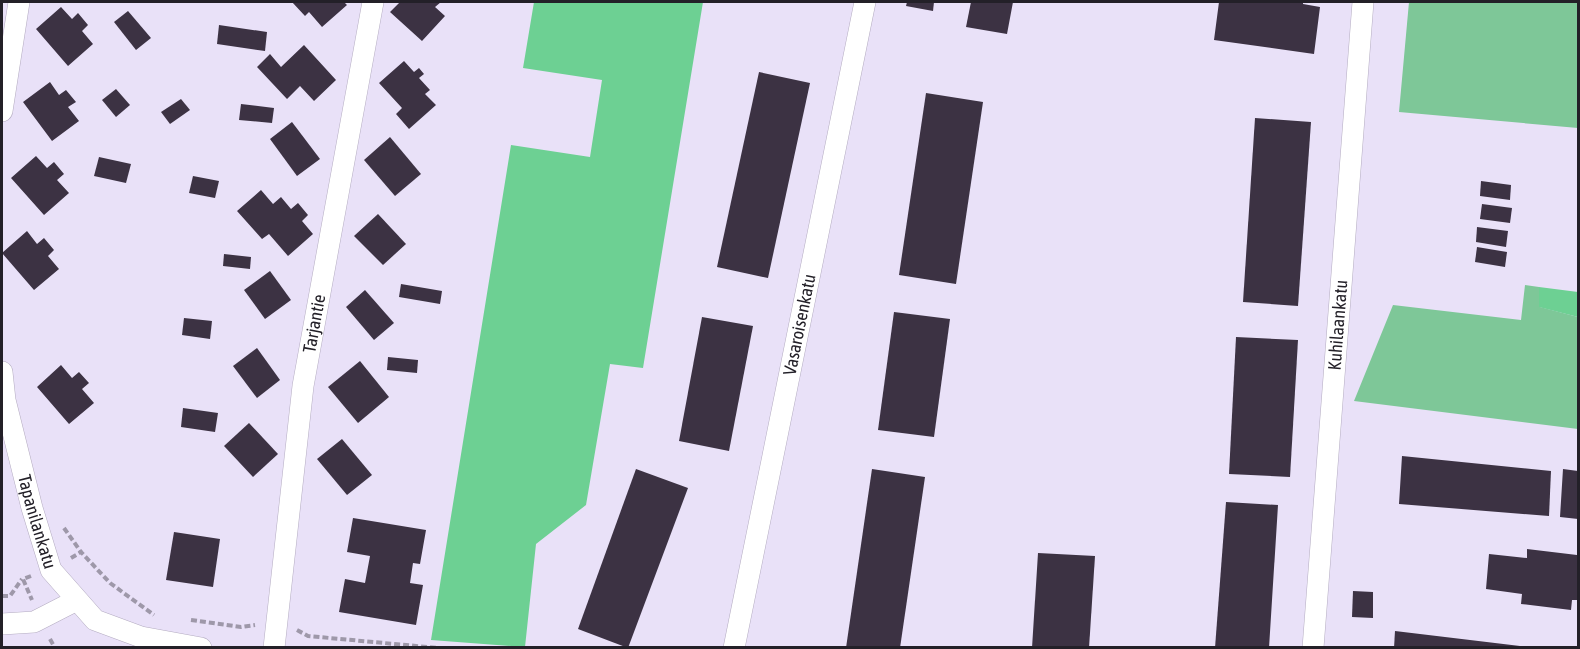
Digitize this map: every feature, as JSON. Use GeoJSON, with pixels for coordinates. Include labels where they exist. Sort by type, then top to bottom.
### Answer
{"type":"FeatureCollection","features":[{"type":"Feature","properties":{"kind":"street"},"geometry":{"type":"LineString","coordinates":[[2,111],[19,2]]}},
{"type":"Feature","properties":{"kind":"street","name":"Tarjantie"},"geometry":{"type":"LineString","coordinates":[[274,648],[303,386],[373,2]]}},
{"type":"Feature","properties":{"kind":"street","name":"Vasaroisenkatu"},"geometry":{"type":"LineString","coordinates":[[734,648],[865,2]]}},
{"type":"Feature","properties":{"kind":"street","name":"Kuhilaankatu"},"geometry":{"type":"LineString","coordinates":[[1313,648],[1363,2]]}},
{"type":"Feature","properties":{"kind":"street","name":"Tapanilankatu"},"geometry":{"type":"LineString","coordinates":[[2,372],[5,400],[32,508],[51,570],[75,601],[95,620],[141,637],[201,648]]}},
{"type":"Feature","properties":{"kind":"street"},"geometry":{"type":"LineString","coordinates":[[2,624],[34,622],[75,601]]}},
{"type":"Feature","properties":{"kind":"path"},"geometry":{"type":"LineString","coordinates":[[2,596],[10,596],[23,579],[51,570],[81,552],[110,583],[154,615],[165,617]]}},
{"type":"Feature","properties":{"kind":"path"},"geometry":{"type":"LineString","coordinates":[[23,579],[55,648]]}},
{"type":"Feature","properties":{"kind":"path"},"geometry":{"type":"LineString","coordinates":[[187,620],[241,627],[276,623],[294,627],[308,636],[438,648]]}},
{"type":"Feature","properties":{"kind":"green space"},"geometry":{"type":"Polygon","coordinates":[[[534,2],[703,2],[643,368],[610,364],[586,505],[536,544],[525,647],[431,640],[511,145],[590,157],[602,80],[523,68],[534,2]]]}},
{"type":"Feature","properties":{"kind":"green space"},"geometry":{"type":"Polygon","coordinates":[[[1409,2],[1578,2],[1578,128],[1399,112],[1409,2]]]}},
{"type":"Feature","properties":{"kind":"green space"},"geometry":{"type":"Polygon","coordinates":[[[1525,285],[1539,287],[1540,307],[1578,317],[1578,429],[1354,401],[1393,305],[1521,320],[1525,285]]]}},
{"type":"Feature","properties":{"kind":"green space"},"geometry":{"type":"Polygon","coordinates":[[[1539,287],[1578,292],[1578,317],[1539,307],[1539,287]]]}},
{"type":"Feature","properties":{"kind":"building"},"geometry":{"type":"Polygon","coordinates":[[[292,2],[344,2],[347,5],[322,27],[309,12],[305,16],[292,2]]]}},
{"type":"Feature","properties":{"kind":"building"},"geometry":{"type":"Polygon","coordinates":[[[400,2],[441,2],[435,7],[445,16],[422,41],[390,12],[400,2]]]}},
{"type":"Feature","properties":{"kind":"building"},"geometry":{"type":"Polygon","coordinates":[[[907,2],[934,2],[933,11],[906,6],[907,2]]]}},
{"type":"Feature","properties":{"kind":"building"},"geometry":{"type":"Polygon","coordinates":[[[971,2],[1013,2],[1007,34],[966,27],[971,2]]]}},
{"type":"Feature","properties":{"kind":"building"},"geometry":{"type":"Polygon","coordinates":[[[1219,2],[1303,2],[1303,4],[1320,7],[1314,54],[1214,40],[1219,2]]]}},
{"type":"Feature","properties":{"kind":"building"},"geometry":{"type":"Polygon","coordinates":[[[61,7],[72,19],[78,13],[88,25],[82,31],[93,44],[68,66],[36,29],[61,7]]]}},
{"type":"Feature","properties":{"kind":"building"},"geometry":{"type":"Polygon","coordinates":[[[128,11],[151,38],[136,50],[114,22],[128,11]]]}},
{"type":"Feature","properties":{"kind":"building"},"geometry":{"type":"Polygon","coordinates":[[[219,25],[267,32],[265,51],[217,44],[219,25]]]}},
{"type":"Feature","properties":{"kind":"building"},"geometry":{"type":"Polygon","coordinates":[[[304,45],[336,80],[314,101],[300,86],[287,99],[257,67],[270,54],[281,67],[304,45]]]}},
{"type":"Feature","properties":{"kind":"building"},"geometry":{"type":"Polygon","coordinates":[[[404,61],[414,72],[419,68],[424,74],[419,78],[430,90],[425,94],[436,105],[409,129],[396,114],[402,108],[379,83],[404,61]]]}},
{"type":"Feature","properties":{"kind":"building"},"geometry":{"type":"Polygon","coordinates":[[[759,72],[810,83],[768,278],[717,267],[759,72]]]}},
{"type":"Feature","properties":{"kind":"building"},"geometry":{"type":"Polygon","coordinates":[[[50,82],[59,95],[66,90],[76,102],[68,107],[79,121],[52,141],[23,102],[50,82]]]}},
{"type":"Feature","properties":{"kind":"building"},"geometry":{"type":"Polygon","coordinates":[[[116,89],[130,105],[116,117],[102,100],[116,89]]]}},
{"type":"Feature","properties":{"kind":"building"},"geometry":{"type":"Polygon","coordinates":[[[926,93],[983,102],[956,284],[899,275],[926,93]]]}},
{"type":"Feature","properties":{"kind":"building"},"geometry":{"type":"Polygon","coordinates":[[[181,99],[190,110],[170,124],[161,112],[181,99]]]}},
{"type":"Feature","properties":{"kind":"building"},"geometry":{"type":"Polygon","coordinates":[[[241,104],[274,108],[272,123],[239,120],[241,104]]]}},
{"type":"Feature","properties":{"kind":"building"},"geometry":{"type":"Polygon","coordinates":[[[1255,118],[1311,122],[1298,306],[1243,302],[1255,118]]]}},
{"type":"Feature","properties":{"kind":"building"},"geometry":{"type":"Polygon","coordinates":[[[292,122],[320,159],[297,176],[270,139],[292,122]]]}},
{"type":"Feature","properties":{"kind":"building"},"geometry":{"type":"Polygon","coordinates":[[[390,137],[421,174],[395,196],[364,160],[390,137]]]}},
{"type":"Feature","properties":{"kind":"building"},"geometry":{"type":"Polygon","coordinates":[[[36,156],[47,168],[54,162],[64,174],[57,180],[69,193],[44,215],[11,178],[36,156]]]}},
{"type":"Feature","properties":{"kind":"building"},"geometry":{"type":"Polygon","coordinates":[[[99,157],[131,164],[126,183],[94,176],[99,157]]]}},
{"type":"Feature","properties":{"kind":"building"},"geometry":{"type":"Polygon","coordinates":[[[193,176],[219,181],[215,198],[189,193],[193,176]]]}},
{"type":"Feature","properties":{"kind":"building"},"geometry":{"type":"Polygon","coordinates":[[[1481,181],[1511,185],[1510,200],[1480,196],[1481,181]]]}},
{"type":"Feature","properties":{"kind":"building"},"geometry":{"type":"Polygon","coordinates":[[[261,190],[273,204],[281,197],[291,209],[298,203],[308,215],[302,221],[313,234],[288,256],[269,234],[262,239],[237,211],[261,190]]]}},
{"type":"Feature","properties":{"kind":"building"},"geometry":{"type":"Polygon","coordinates":[[[1482,204],[1512,208],[1510,223],[1480,219],[1482,204]]]}},
{"type":"Feature","properties":{"kind":"building"},"geometry":{"type":"Polygon","coordinates":[[[378,214],[406,244],[383,265],[354,236],[378,214]]]}},
{"type":"Feature","properties":{"kind":"building"},"geometry":{"type":"Polygon","coordinates":[[[1477,227],[1508,231],[1506,247],[1476,242],[1477,227]]]}},
{"type":"Feature","properties":{"kind":"building"},"geometry":{"type":"Polygon","coordinates":[[[27,231],[37,244],[44,238],[54,250],[48,256],[59,269],[34,290],[2,253],[27,231]]]}},
{"type":"Feature","properties":{"kind":"building"},"geometry":{"type":"Polygon","coordinates":[[[1477,247],[1507,252],[1505,267],[1475,262],[1477,247]]]}},
{"type":"Feature","properties":{"kind":"building"},"geometry":{"type":"Polygon","coordinates":[[[224,254],[251,257],[250,269],[223,266],[224,254]]]}},
{"type":"Feature","properties":{"kind":"building"},"geometry":{"type":"Polygon","coordinates":[[[270,271],[291,300],[265,319],[244,290],[270,271]]]}},
{"type":"Feature","properties":{"kind":"building"},"geometry":{"type":"Polygon","coordinates":[[[401,284],[442,291],[440,304],[399,297],[401,284]]]}},
{"type":"Feature","properties":{"kind":"building"},"geometry":{"type":"Polygon","coordinates":[[[365,290],[394,323],[374,340],[346,307],[365,290]]]}},
{"type":"Feature","properties":{"kind":"building"},"geometry":{"type":"Polygon","coordinates":[[[894,312],[950,319],[934,437],[878,430],[894,312]]]}},
{"type":"Feature","properties":{"kind":"building"},"geometry":{"type":"Polygon","coordinates":[[[702,317],[753,326],[729,451],[679,441],[702,317]]]}},
{"type":"Feature","properties":{"kind":"building"},"geometry":{"type":"Polygon","coordinates":[[[184,318],[212,321],[210,339],[182,335],[184,318]]]}},
{"type":"Feature","properties":{"kind":"building"},"geometry":{"type":"Polygon","coordinates":[[[1236,337],[1298,340],[1290,477],[1229,474],[1236,337]]]}},
{"type":"Feature","properties":{"kind":"building"},"geometry":{"type":"Polygon","coordinates":[[[257,348],[280,380],[257,398],[233,366],[257,348]]]}},
{"type":"Feature","properties":{"kind":"building"},"geometry":{"type":"Polygon","coordinates":[[[388,357],[418,360],[417,373],[387,370],[388,357]]]}},
{"type":"Feature","properties":{"kind":"building"},"geometry":{"type":"Polygon","coordinates":[[[360,361],[389,397],[358,423],[328,387],[360,361]]]}},
{"type":"Feature","properties":{"kind":"building"},"geometry":{"type":"Polygon","coordinates":[[[61,365],[72,378],[79,372],[89,383],[82,389],[94,403],[69,424],[37,387],[61,365]]]}},
{"type":"Feature","properties":{"kind":"building"},"geometry":{"type":"Polygon","coordinates":[[[183,408],[218,413],[215,432],[181,427],[183,408]]]}},
{"type":"Feature","properties":{"kind":"building"},"geometry":{"type":"Polygon","coordinates":[[[249,423],[278,454],[253,477],[224,446],[249,423]]]}},
{"type":"Feature","properties":{"kind":"building"},"geometry":{"type":"Polygon","coordinates":[[[342,439],[372,475],[347,495],[317,459],[342,439]]]}},
{"type":"Feature","properties":{"kind":"building"},"geometry":{"type":"Polygon","coordinates":[[[1402,456],[1551,471],[1549,516],[1399,504],[1402,456]]]}},
{"type":"Feature","properties":{"kind":"building"},"geometry":{"type":"Polygon","coordinates":[[[636,469],[688,488],[628,648],[578,629],[636,469]]]}},
{"type":"Feature","properties":{"kind":"building"},"geometry":{"type":"Polygon","coordinates":[[[872,469],[925,477],[900,648],[846,648],[872,469]]]}},
{"type":"Feature","properties":{"kind":"building"},"geometry":{"type":"Polygon","coordinates":[[[1563,469],[1578,471],[1578,519],[1560,517],[1563,469]]]}},
{"type":"Feature","properties":{"kind":"building"},"geometry":{"type":"Polygon","coordinates":[[[1226,502],[1278,505],[1269,648],[1215,648],[1226,502]]]}},
{"type":"Feature","properties":{"kind":"building"},"geometry":{"type":"Polygon","coordinates":[[[353,518],[426,530],[420,564],[413,563],[410,583],[423,585],[416,625],[339,612],[345,579],[365,583],[370,556],[347,552],[353,518]]]}},
{"type":"Feature","properties":{"kind":"building"},"geometry":{"type":"Polygon","coordinates":[[[174,532],[220,539],[213,587],[166,580],[174,532]]]}},
{"type":"Feature","properties":{"kind":"building"},"geometry":{"type":"Polygon","coordinates":[[[1527,549],[1577,555],[1578,600],[1572,600],[1571,610],[1521,604],[1522,594],[1486,589],[1489,554],[1527,558],[1527,549]]]}},
{"type":"Feature","properties":{"kind":"building"},"geometry":{"type":"Polygon","coordinates":[[[1038,553],[1095,556],[1089,648],[1032,648],[1038,553]]]}},
{"type":"Feature","properties":{"kind":"building"},"geometry":{"type":"Polygon","coordinates":[[[1353,591],[1373,592],[1373,618],[1352,617],[1353,591]]]}},
{"type":"Feature","properties":{"kind":"building"},"geometry":{"type":"Polygon","coordinates":[[[1395,631],[1520,646],[1520,648],[1394,648],[1395,631]]]}}]}
